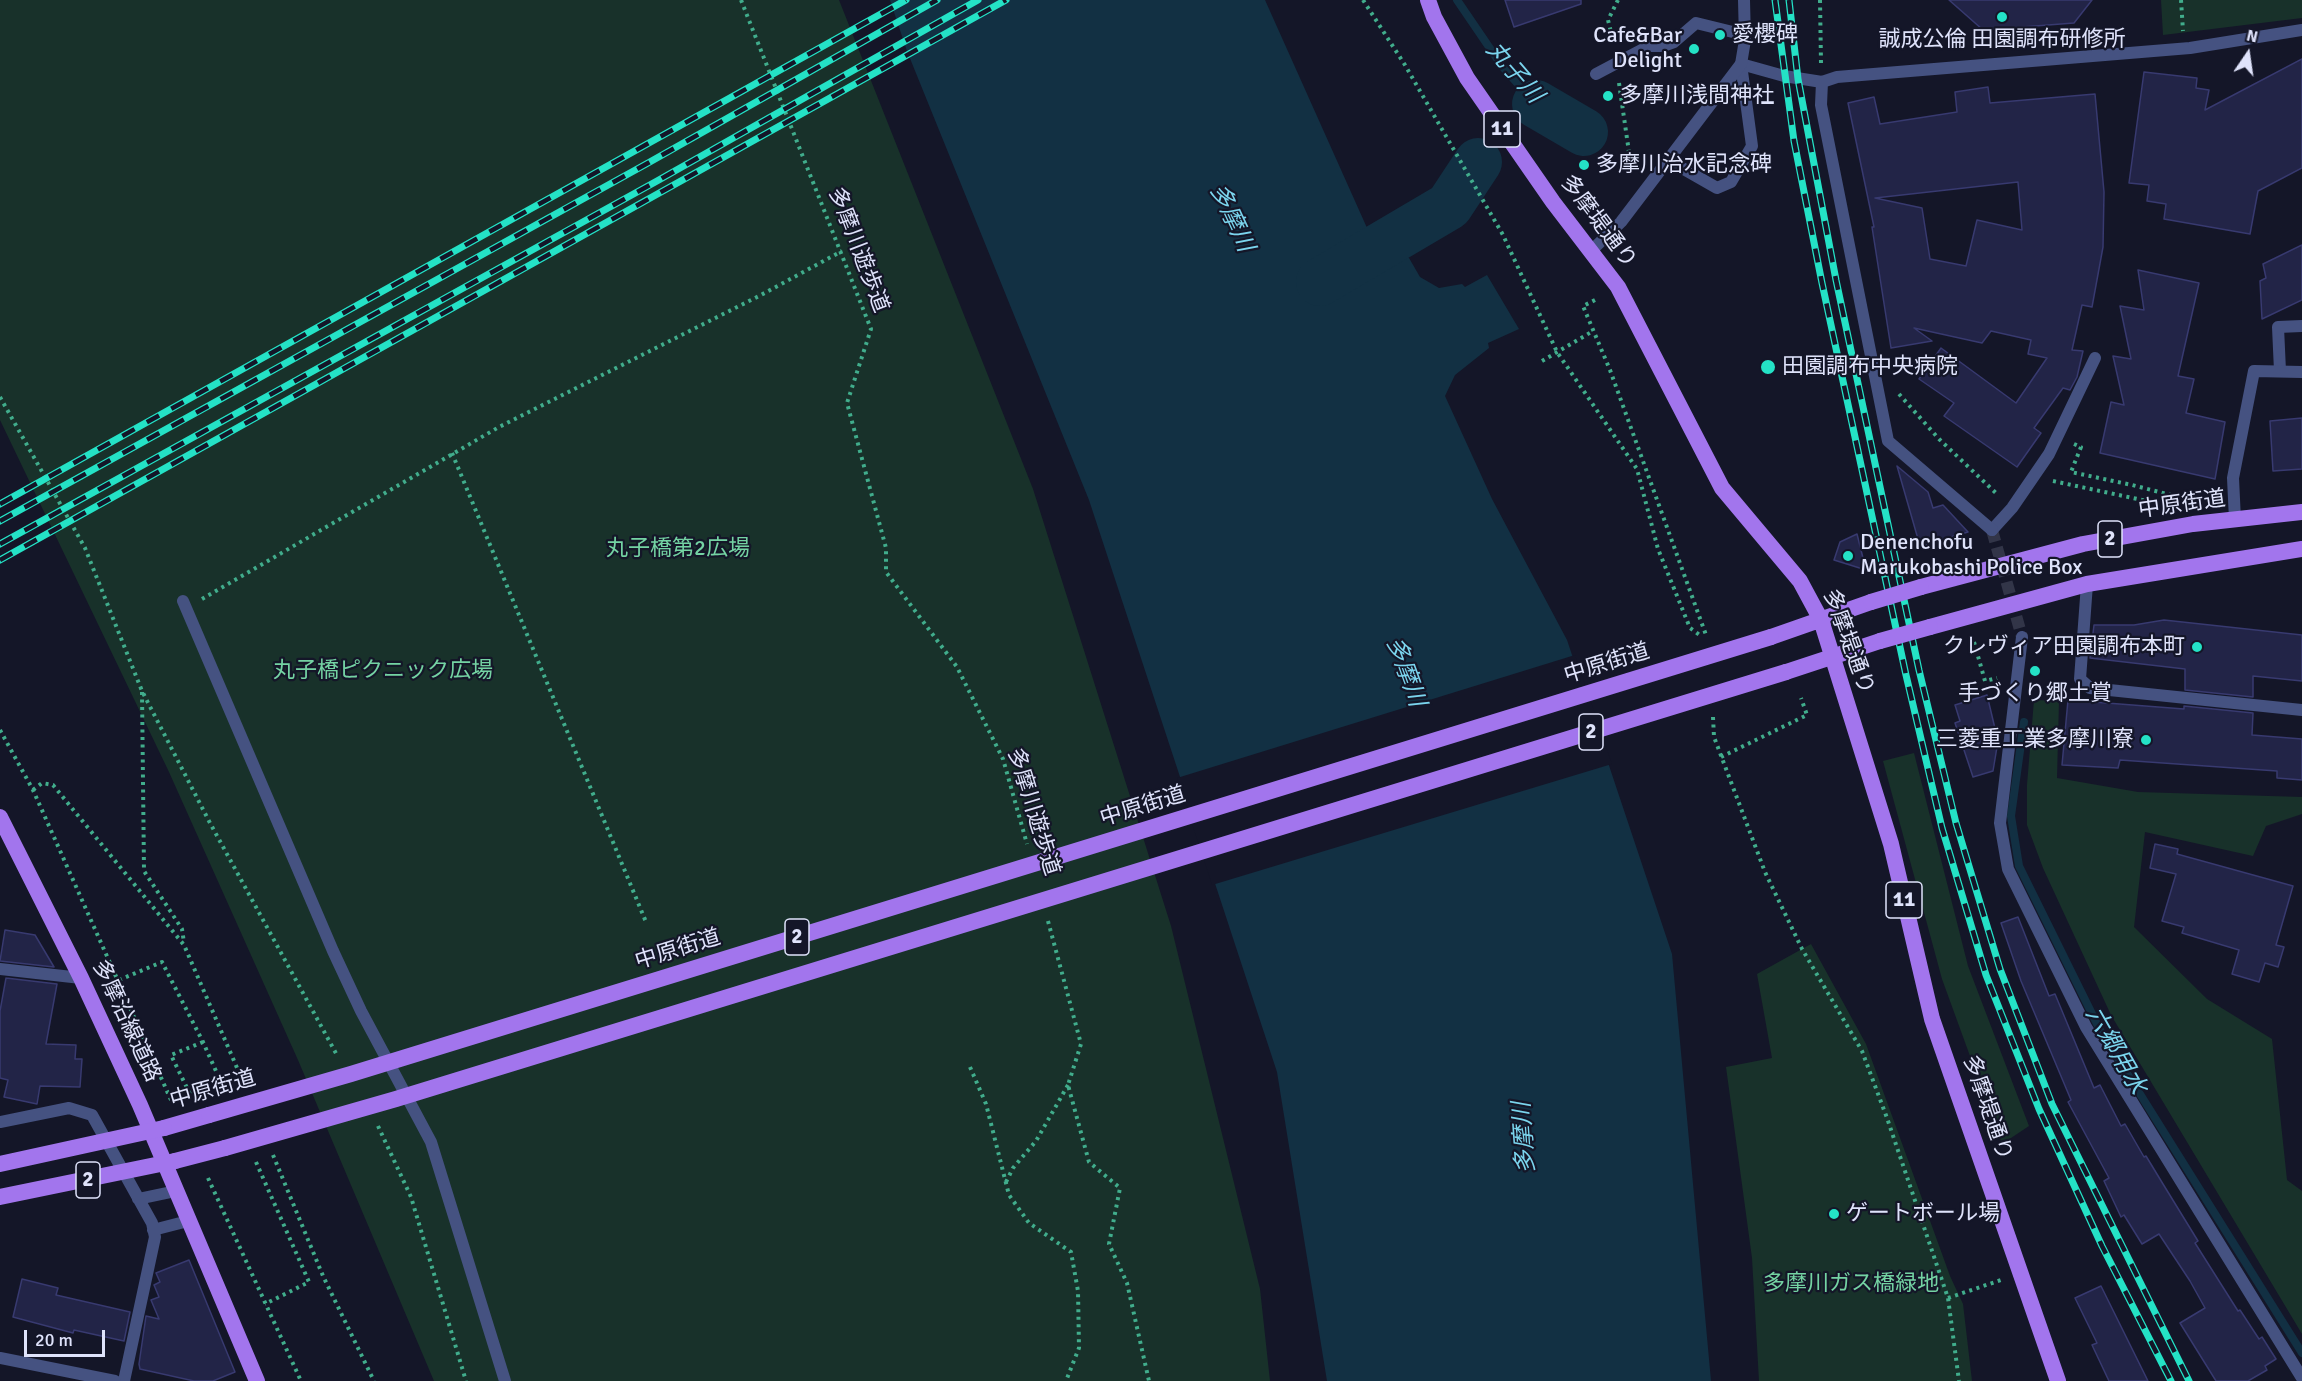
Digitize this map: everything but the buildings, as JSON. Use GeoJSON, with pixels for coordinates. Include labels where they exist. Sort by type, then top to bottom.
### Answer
{"type":"FeatureCollection","features":[{"type":"Feature","properties":{"kind":"main road","name":"多摩堤通り"},"geometry":{"type":"LineString","coordinates":[[1428,0],[1434,17],[1467,78],[1627,302],[1722,488],[1800,581],[1821,620],[1891,844],[1932,1019],[2058,1381]]}},
{"type":"Feature","properties":{"kind":"main road","name":"中原街道"},"geometry":{"type":"LineString","coordinates":[[0,1164],[164,1128],[363,1070],[1771,637],[1921,587],[2083,544],[2302,512]]}},
{"type":"Feature","properties":{"kind":"main road","name":"2"},"geometry":{"type":"LineString","coordinates":[[0,1197],[175,1161],[396,1099],[1786,672],[1880,641],[2087,584],[2302,549]]}},
{"type":"Feature","properties":{"kind":"main road","name":"多摩沿線道路"},"geometry":{"type":"LineString","coordinates":[[0,817],[81,978],[176,1191],[257,1381]]}},
{"type":"Feature","properties":{"kind":"street"},"geometry":{"type":"LineString","coordinates":[[1668,160],[1717,188],[1731,182],[1751,152],[1741,64],[1745,35],[1744,0]]}},
{"type":"Feature","properties":{"kind":"street"},"geometry":{"type":"LineString","coordinates":[[1596,74],[1617,65],[1630,53],[1649,46],[1663,46],[1674,42],[1696,23],[1745,35]]}},
{"type":"Feature","properties":{"kind":"street"},"geometry":{"type":"LineString","coordinates":[[1741,64],[1784,76],[1822,82],[1837,77],[1947,70],[2025,61],[2190,48],[2302,30]]}},
{"type":"Feature","properties":{"kind":"street"},"geometry":{"type":"LineString","coordinates":[[1591,251],[1621,222],[1741,64]]}},
{"type":"Feature","properties":{"kind":"street"},"geometry":{"type":"LineString","coordinates":[[1822,82],[1821,105],[1870,362],[1888,441],[1992,530],[2012,508],[2049,454],[2096,358]]}},
{"type":"Feature","properties":{"kind":"street"},"geometry":{"type":"LineString","coordinates":[[2280,371],[2278,327],[2302,326]]}},
{"type":"Feature","properties":{"kind":"street"},"geometry":{"type":"LineString","coordinates":[[2235,520],[2233,478],[2254,371],[2302,372]]}},
{"type":"Feature","properties":{"kind":"street"},"geometry":{"type":"LineString","coordinates":[[2087,584],[2080,679],[2090,688],[2302,710]]}},
{"type":"Feature","properties":{"kind":"street"},"geometry":{"type":"LineString","coordinates":[[188,602],[343,971],[431,1142],[505,1381]]}},
{"type":"Feature","properties":{"kind":"street"},"geometry":{"type":"LineString","coordinates":[[2022,637],[2000,823],[2008,869],[2086,1027],[2302,1378]]}},
{"type":"Feature","properties":{"kind":"street"},"geometry":{"type":"LineString","coordinates":[[0,969],[81,978]]}},
{"type":"Feature","properties":{"kind":"street"},"geometry":{"type":"LineString","coordinates":[[0,1122],[69,1108],[92,1115],[153,1230],[155,1237],[124,1381]]}},
{"type":"Feature","properties":{"kind":"street"},"geometry":{"type":"LineString","coordinates":[[138,1199],[176,1191]]}},
{"type":"Feature","properties":{"kind":"street"},"geometry":{"type":"LineString","coordinates":[[153,1230],[188,1221]]}},
{"type":"Feature","properties":{"kind":"street"},"geometry":{"type":"LineString","coordinates":[[0,1358],[115,1381]]}},
{"type":"Feature","properties":{"kind":"path","name":"多摩川遊歩道"},"geometry":{"type":"LineString","coordinates":[[741,0],[871,329],[847,403],[886,548],[886,572],[957,667],[1003,759],[1029,852]]}},
{"type":"Feature","properties":{"kind":"path"},"geometry":{"type":"LineString","coordinates":[[1363,0],[1486,204],[1503,235],[1557,352],[1637,469],[1658,549],[1690,628],[1707,638],[1610,370],[1583,306],[1595,300]]}},
{"type":"Feature","properties":{"kind":"path"},"geometry":{"type":"LineString","coordinates":[[1618,0],[1608,20],[1611,32],[1620,39],[1617,65],[1631,166]]}},
{"type":"Feature","properties":{"kind":"path"},"geometry":{"type":"LineString","coordinates":[[1820,0],[1822,82]]}},
{"type":"Feature","properties":{"kind":"path"},"geometry":{"type":"LineString","coordinates":[[2181,0],[2183,33],[2190,48]]}},
{"type":"Feature","properties":{"kind":"path"},"geometry":{"type":"LineString","coordinates":[[188,602],[452,453],[761,295],[842,251]]}},
{"type":"Feature","properties":{"kind":"path"},"geometry":{"type":"LineString","coordinates":[[1542,361],[1593,331]]}},
{"type":"Feature","properties":{"kind":"path"},"geometry":{"type":"LineString","coordinates":[[1870,362],[1938,440],[2012,508]]}},
{"type":"Feature","properties":{"kind":"path"},"geometry":{"type":"LineString","coordinates":[[0,397],[85,548],[142,691],[210,823],[339,1058]]}},
{"type":"Feature","properties":{"kind":"path"},"geometry":{"type":"LineString","coordinates":[[2071,442],[2081,447],[2071,472],[2132,484],[2171,495],[2180,501]]}},
{"type":"Feature","properties":{"kind":"path"},"geometry":{"type":"LineString","coordinates":[[452,453],[646,922]]}},
{"type":"Feature","properties":{"kind":"path"},"geometry":{"type":"LineString","coordinates":[[2052,481],[2056,473]]}},
{"type":"Feature","properties":{"kind":"path"},"geometry":{"type":"LineString","coordinates":[[2032,478],[2161,504]]}},
{"type":"Feature","properties":{"kind":"path"},"geometry":{"type":"LineString","coordinates":[[1974,642],[1985,681],[2018,672]]}},
{"type":"Feature","properties":{"kind":"path"},"geometry":{"type":"LineString","coordinates":[[142,691],[144,871],[182,929],[184,945],[244,1085]]}},
{"type":"Feature","properties":{"kind":"path"},"geometry":{"type":"LineString","coordinates":[[1721,757],[1807,715],[1801,698]]}},
{"type":"Feature","properties":{"kind":"path"},"geometry":{"type":"LineString","coordinates":[[1713,715],[1714,737],[1765,872],[1802,949],[1862,1050],[1948,1298],[1959,1381]]}},
{"type":"Feature","properties":{"kind":"path"},"geometry":{"type":"LineString","coordinates":[[0,730],[33,790],[171,1100]]}},
{"type":"Feature","properties":{"kind":"path"},"geometry":{"type":"LineString","coordinates":[[33,790],[42,783],[53,785],[184,945]]}},
{"type":"Feature","properties":{"kind":"path"},"geometry":{"type":"LineString","coordinates":[[1005,1182],[1013,1168],[1036,1141],[1068,1085],[1081,1044],[1047,920]]}},
{"type":"Feature","properties":{"kind":"path"},"geometry":{"type":"LineString","coordinates":[[119,980],[162,962]]}},
{"type":"Feature","properties":{"kind":"path"},"geometry":{"type":"LineString","coordinates":[[190,1094],[171,1055],[203,1042]]}},
{"type":"Feature","properties":{"kind":"path"},"geometry":{"type":"LineString","coordinates":[[970,1068],[986,1104],[1009,1195],[1029,1222],[1071,1252],[1078,1291],[1079,1348],[1066,1381]]}},
{"type":"Feature","properties":{"kind":"path"},"geometry":{"type":"LineString","coordinates":[[1068,1085],[1089,1162],[1120,1188],[1109,1244],[1127,1283],[1149,1381]]}},
{"type":"Feature","properties":{"kind":"path"},"geometry":{"type":"LineString","coordinates":[[372,1117],[389,1146],[411,1197],[466,1381]]}},
{"type":"Feature","properties":{"kind":"path"},"geometry":{"type":"LineString","coordinates":[[271,1150],[323,1276],[372,1379]]}},
{"type":"Feature","properties":{"kind":"path"},"geometry":{"type":"LineString","coordinates":[[208,1178],[301,1381]]}},
{"type":"Feature","properties":{"kind":"path"},"geometry":{"type":"LineString","coordinates":[[1948,1298],[2006,1279]]}},
{"type":"Feature","properties":{"kind":"path"},"geometry":{"type":"LineString","coordinates":[[265,1304],[309,1282]]}},
{"type":"Feature","properties":{"kind":"green space"},"geometry":{"type":"Polygon","coordinates":[[[0,0],[839,0],[1033,489],[1171,926],[1260,1289],[1270,1381],[434,1381],[298,1060],[169,772],[0,420],[0,0]]]}},
{"type":"Feature","properties":{"kind":"green space"},"geometry":{"type":"Polygon","coordinates":[[[2161,0],[2302,0],[2302,18],[2163,35],[2161,0]]]}},
{"type":"Feature","properties":{"kind":"green space"},"geometry":{"type":"Polygon","coordinates":[[[2034,700],[2059,701],[2057,778],[2138,792],[2302,797],[2302,814],[2266,826],[2253,856],[2145,832],[2134,927],[2207,999],[2272,1039],[2287,1180],[2302,1191],[2302,1334],[2111,1015],[2043,868],[2027,825],[2027,785],[2034,700]]]}},
{"type":"Feature","properties":{"kind":"green space"},"geometry":{"type":"Polygon","coordinates":[[[1914,753],[1968,966],[2029,1126],[2002,1144],[1942,979],[1883,761],[1914,753]]]}},
{"type":"Feature","properties":{"kind":"green space","name":"多摩川ガス橋緑地"},"geometry":{"type":"Polygon","coordinates":[[[1811,944],[1866,1044],[1950,1276],[1963,1304],[1972,1381],[1759,1381],[1752,1258],[1726,1067],[1772,1058],[1757,974],[1811,944]]]}},
{"type":"Feature","properties":{"kind":"water","name":"多摩川"},"geometry":{"type":"Polygon","coordinates":[[[890,0],[1265,0],[1376,248],[1409,258],[1420,277],[1439,288],[1462,284],[1465,287],[1487,275],[1519,329],[1488,343],[1489,348],[1455,375],[1445,396],[1492,499],[1567,640],[1672,954],[1711,1381],[1327,1381],[1277,1072],[1089,500],[907,51],[890,0]]]}},
{"type":"Feature","properties":{"kind":"pier"},"geometry":{"type":"Polygon","coordinates":[[[1575,655],[1612,764],[1212,885],[1177,778],[1575,655]]]}},
{"type":"Feature","properties":{"kind":"waterway","name":"丸子川"},"geometry":{"type":"LineString","coordinates":[[1457,0],[1502,66],[1536,104],[1531,114]]}},
{"type":"Feature","properties":{"kind":"waterway","name":"丸子川"},"geometry":{"type":"LineString","coordinates":[[1536,104],[1584,132]]}},
{"type":"Feature","properties":{"kind":"waterway"},"geometry":{"type":"LineString","coordinates":[[1320,282],[1449,206],[1478,162]]}},
{"type":"Feature","properties":{"kind":"waterway","name":"六郷用水"},"geometry":{"type":"LineString","coordinates":[[2024,722],[2011,816],[2019,866],[2100,1030],[2302,1353]]}},
{"type":"Feature","properties":{"kind":"tunnel"},"geometry":{"type":"LineString","coordinates":[[1992,530],[2022,637]]}},
{"type":"Feature","properties":{"kind":"railway"},"geometry":{"type":"LineString","coordinates":[[0,504],[906,0]]}},
{"type":"Feature","properties":{"kind":"railway"},"geometry":{"type":"LineString","coordinates":[[0,521],[648,163],[937,0]]}},
{"type":"Feature","properties":{"kind":"railway"},"geometry":{"type":"LineString","coordinates":[[0,544],[657,181],[978,0]]}},
{"type":"Feature","properties":{"kind":"railway"},"geometry":{"type":"LineString","coordinates":[[0,560],[1006,0]]}},
{"type":"Feature","properties":{"kind":"railway"},"geometry":{"type":"LineString","coordinates":[[1775,0],[1794,141],[1822,283],[1906,675],[1942,828],[1986,975],[2039,1109],[2102,1246],[2171,1381]]}},
{"type":"Feature","properties":{"kind":"railway"},"geometry":{"type":"LineString","coordinates":[[1789,0],[1798,79],[1836,280],[1919,670],[1956,823],[2000,969],[2052,1104],[2189,1381]]}},
{"type":"Feature","properties":{"kind":"place","name":"誠成公倫 田園調布研修所"},"geometry":{"type":"Point","coordinates":[2002,17]}},
{"type":"Feature","properties":{"kind":"place","name":"愛櫻碑"},"geometry":{"type":"Point","coordinates":[1720,35]}},
{"type":"Feature","properties":{"kind":"place","name":"Cafe&Bar Delight"},"geometry":{"type":"Point","coordinates":[1694,49]}},
{"type":"Feature","properties":{"kind":"place","name":"多摩川浅間神社"},"geometry":{"type":"Point","coordinates":[1608,96]}},
{"type":"Feature","properties":{"kind":"place","name":"多摩川治水記念碑"},"geometry":{"type":"Point","coordinates":[1584,165]}},
{"type":"Feature","properties":{"kind":"place","name":"田園調布中央病院"},"geometry":{"type":"Point","coordinates":[1768,367]}},
{"type":"Feature","properties":{"kind":"place","name":"Denenchofu Marukobashi Police Box"},"geometry":{"type":"Point","coordinates":[1848,556]}},
{"type":"Feature","properties":{"kind":"place","name":"クレヴィア田園調布本町"},"geometry":{"type":"Point","coordinates":[2197,647]}},
{"type":"Feature","properties":{"kind":"place","name":"手づくり郷土賞"},"geometry":{"type":"Point","coordinates":[2035,671]}},
{"type":"Feature","properties":{"kind":"place","name":"三菱重工業多摩川寮"},"geometry":{"type":"Point","coordinates":[2146,740]}},
{"type":"Feature","properties":{"kind":"place","name":"ゲートボール場"},"geometry":{"type":"Point","coordinates":[1834,1214]}},
{"type":"Feature","properties":{"kind":"park label","name":"丸子橋第2広場"},"geometry":{"type":"Point","coordinates":[678,549]}},
{"type":"Feature","properties":{"kind":"park label","name":"丸子橋ピクニック広場"},"geometry":{"type":"Point","coordinates":[383,671]}}]}
